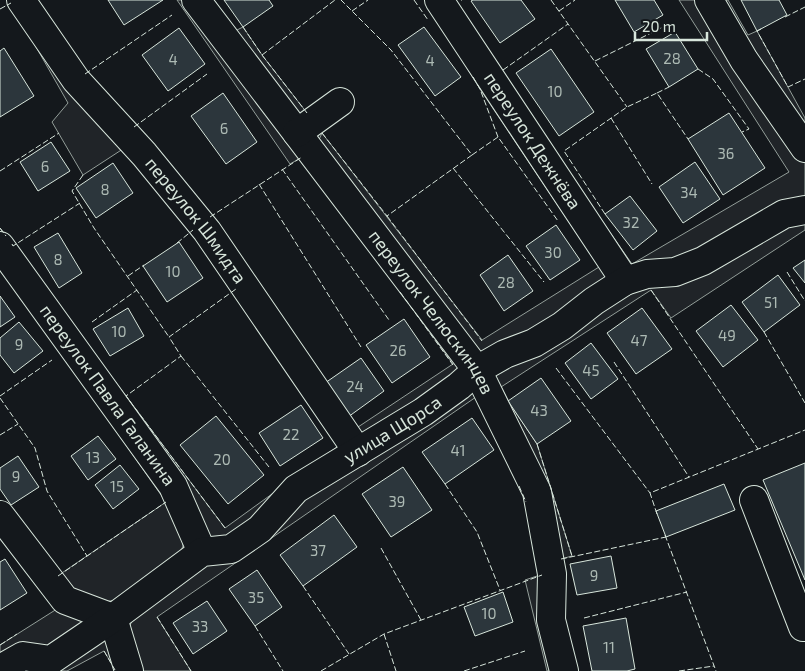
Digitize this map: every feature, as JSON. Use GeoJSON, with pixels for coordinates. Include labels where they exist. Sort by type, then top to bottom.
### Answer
{"type":"FeatureCollection","features":[{"type":"Feature","properties":{"kind":"street","name":"переулок Шмидта"},"geometry":{"type":"LineString","coordinates":[[21,0],[76,80],[144,154],[207,231],[358,452]]}},
{"type":"Feature","properties":{"kind":"street","name":"переулок Челюскинцев"},"geometry":{"type":"LineString","coordinates":[[196,0],[477,370],[537,492],[552,574],[551,620],[564,671]]}},
{"type":"Feature","properties":{"kind":"street","name":"переулок Дежнёва"},"geometry":{"type":"LineString","coordinates":[[439,0],[625,281]]}},
{"type":"Feature","properties":{"kind":"street"},"geometry":{"type":"LineString","coordinates":[[709,0],[744,60],[805,148]]}},
{"type":"Feature","properties":{"kind":"street"},"geometry":{"type":"LineString","coordinates":[[297,133],[340,102]]}},
{"type":"Feature","properties":{"kind":"street","name":"улица Щорса"},"geometry":{"type":"LineString","coordinates":[[202,552],[231,549],[260,529],[296,489],[423,412],[459,386],[477,370],[505,354],[534,343],[562,326],[594,301],[625,281],[647,274],[676,272],[703,262],[784,214],[805,210]]}},
{"type":"Feature","properties":{"kind":"street","name":"переулок Павла Галанина"},"geometry":{"type":"LineString","coordinates":[[0,246],[173,486],[202,552]]}},
{"type":"Feature","properties":{"kind":"street"},"geometry":{"type":"LineString","coordinates":[[754,500],[803,626],[805,626]]}},
{"type":"Feature","properties":{"kind":"street"},"geometry":{"type":"LineString","coordinates":[[0,515],[65,600],[113,618]]}},
{"type":"Feature","properties":{"kind":"street"},"geometry":{"type":"LineString","coordinates":[[0,670],[23,656],[51,660],[113,618],[202,552]]}},
{"type":"Feature","properties":{"kind":"street"},"geometry":{"type":"LineString","coordinates":[[113,618],[130,671]]}},
{"type":"Feature","properties":{"kind":"shaded area"},"geometry":{"type":"Polygon","coordinates":[[[177,0],[188,0],[466,370],[360,442],[352,431],[453,364],[302,157],[290,164],[177,0]]]}},
{"type":"Feature","properties":{"kind":"shaded area"},"geometry":{"type":"Polygon","coordinates":[[[206,0],[214,0],[235,31],[243,27],[307,113],[297,117],[206,0]]]}},
{"type":"Feature","properties":{"kind":"shaded area"},"geometry":{"type":"Polygon","coordinates":[[[425,0],[434,0],[617,277],[593,295],[479,359],[317,144],[322,133],[482,340],[599,267],[480,89],[425,0]]]}},
{"type":"Feature","properties":{"kind":"shaded area"},"geometry":{"type":"Polygon","coordinates":[[[679,0],[699,0],[792,148],[805,163],[805,200],[701,254],[629,274],[454,9],[632,264],[789,172],[679,0]]]}},
{"type":"Feature","properties":{"kind":"shaded area"},"geometry":{"type":"Polygon","coordinates":[[[718,0],[728,0],[748,35],[757,31],[805,118],[805,138],[718,0]]]}},
{"type":"Feature","properties":{"kind":"shaded area"},"geometry":{"type":"Polygon","coordinates":[[[11,3],[129,145],[83,175],[52,122],[68,103],[11,3]]]}},
{"type":"Feature","properties":{"kind":"shaded area"},"geometry":{"type":"Polygon","coordinates":[[[805,217],[805,230],[671,318],[651,290],[501,387],[508,401],[537,444],[572,556],[561,559],[486,372],[617,294],[805,217]]]}},
{"type":"Feature","properties":{"kind":"shaded area"},"geometry":{"type":"Polygon","coordinates":[[[0,228],[225,528],[341,444],[350,450],[257,524],[206,544],[180,482],[0,228]]]}},
{"type":"Feature","properties":{"kind":"shaded area"},"geometry":{"type":"Polygon","coordinates":[[[59,350],[166,490],[181,532],[183,546],[175,564],[126,598],[105,602],[75,593],[56,577],[166,502],[59,350]]]}},
{"type":"Feature","properties":{"kind":"shaded area"},"geometry":{"type":"Polygon","coordinates":[[[474,388],[476,397],[157,617],[191,671],[142,671],[128,630],[135,614],[208,565],[301,495],[474,388]]]}},
{"type":"Feature","properties":{"kind":"shaded area"},"geometry":{"type":"Polygon","coordinates":[[[543,574],[556,671],[547,671],[525,580],[543,574]]]}},
{"type":"Feature","properties":{"kind":"shaded area"},"geometry":{"type":"Polygon","coordinates":[[[60,607],[97,619],[48,651],[0,661],[0,645],[60,607]]]}},
{"type":"Feature","properties":{"kind":"shaded area"},"geometry":{"type":"Polygon","coordinates":[[[110,633],[116,671],[104,651],[67,671],[13,671],[110,633]]]}},
{"type":"Feature","properties":{"kind":"building"},"geometry":{"type":"Polygon","coordinates":[[[108,0],[163,0],[124,25],[108,0]]]}},
{"type":"Feature","properties":{"kind":"building"},"geometry":{"type":"Polygon","coordinates":[[[224,0],[269,0],[273,6],[243,27],[224,0]]]}},
{"type":"Feature","properties":{"kind":"building"},"geometry":{"type":"Polygon","coordinates":[[[521,0],[535,19],[500,43],[471,1],[521,0]]]}},
{"type":"Feature","properties":{"kind":"building"},"geometry":{"type":"Polygon","coordinates":[[[615,0],[654,0],[663,15],[634,32],[615,0]]]}},
{"type":"Feature","properties":{"kind":"building"},"geometry":{"type":"Polygon","coordinates":[[[741,0],[779,0],[787,15],[757,31],[741,0]]]}},
{"type":"Feature","properties":{"kind":"building"},"geometry":{"type":"Polygon","coordinates":[[[424,27],[461,77],[435,96],[398,45],[424,27]]]}},
{"type":"Feature","properties":{"kind":"building"},"geometry":{"type":"Polygon","coordinates":[[[179,28],[205,64],[168,91],[142,55],[179,28]]]}},
{"type":"Feature","properties":{"kind":"building"},"geometry":{"type":"Polygon","coordinates":[[[675,32],[698,69],[669,87],[646,49],[675,32]]]}},
{"type":"Feature","properties":{"kind":"building"},"geometry":{"type":"Polygon","coordinates":[[[4,48],[34,96],[0,117],[0,51],[4,48]]]}},
{"type":"Feature","properties":{"kind":"building"},"geometry":{"type":"Polygon","coordinates":[[[551,49],[594,112],[559,136],[516,73],[551,49]]]}},
{"type":"Feature","properties":{"kind":"building"},"geometry":{"type":"Polygon","coordinates":[[[223,93],[257,142],[226,164],[191,116],[223,93]]]}},
{"type":"Feature","properties":{"kind":"building"},"geometry":{"type":"Polygon","coordinates":[[[729,113],[765,168],[723,195],[688,139],[729,113]]]}},
{"type":"Feature","properties":{"kind":"building"},"geometry":{"type":"Polygon","coordinates":[[[51,142],[70,171],[38,191],[20,162],[51,142]]]}},
{"type":"Feature","properties":{"kind":"building"},"geometry":{"type":"Polygon","coordinates":[[[695,162],[720,199],[683,223],[659,187],[695,162]]]}},
{"type":"Feature","properties":{"kind":"building"},"geometry":{"type":"Polygon","coordinates":[[[113,163],[133,193],[96,218],[76,188],[113,163]]]}},
{"type":"Feature","properties":{"kind":"building"},"geometry":{"type":"Polygon","coordinates":[[[630,196],[657,231],[633,250],[605,214],[630,196]]]}},
{"type":"Feature","properties":{"kind":"building"},"geometry":{"type":"Polygon","coordinates":[[[556,225],[580,260],[550,280],[526,246],[556,225]]]}},
{"type":"Feature","properties":{"kind":"building"},"geometry":{"type":"Polygon","coordinates":[[[58,233],[82,273],[59,288],[34,247],[58,233]]]}},
{"type":"Feature","properties":{"kind":"building"},"geometry":{"type":"Polygon","coordinates":[[[179,242],[203,278],[167,302],[143,266],[179,242]]]}},
{"type":"Feature","properties":{"kind":"building"},"geometry":{"type":"Polygon","coordinates":[[[508,255],[533,291],[504,311],[480,275],[508,255]]]}},
{"type":"Feature","properties":{"kind":"building"},"geometry":{"type":"Polygon","coordinates":[[[805,260],[805,283],[793,268],[805,260]]]}},
{"type":"Feature","properties":{"kind":"building"},"geometry":{"type":"Polygon","coordinates":[[[778,275],[800,305],[764,332],[742,302],[778,275]]]}},
{"type":"Feature","properties":{"kind":"building"},"geometry":{"type":"Polygon","coordinates":[[[0,296],[15,317],[0,327],[0,296]]]}},
{"type":"Feature","properties":{"kind":"building"},"geometry":{"type":"Polygon","coordinates":[[[731,305],[758,340],[723,367],[696,331],[731,305]]]}},
{"type":"Feature","properties":{"kind":"building"},"geometry":{"type":"Polygon","coordinates":[[[128,308],[144,336],[110,356],[93,329],[128,308]]]}},
{"type":"Feature","properties":{"kind":"building"},"geometry":{"type":"Polygon","coordinates":[[[642,308],[672,349],[636,374],[607,333],[642,308]]]}},
{"type":"Feature","properties":{"kind":"building"},"geometry":{"type":"Polygon","coordinates":[[[404,319],[430,357],[392,383],[366,345],[404,319]]]}},
{"type":"Feature","properties":{"kind":"building"},"geometry":{"type":"Polygon","coordinates":[[[19,322],[43,351],[14,373],[0,355],[0,338],[19,322]]]}},
{"type":"Feature","properties":{"kind":"building"},"geometry":{"type":"Polygon","coordinates":[[[591,343],[618,379],[591,399],[565,363],[591,343]]]}},
{"type":"Feature","properties":{"kind":"building"},"geometry":{"type":"Polygon","coordinates":[[[361,358],[384,391],[348,417],[325,383],[361,358]]]}},
{"type":"Feature","properties":{"kind":"building"},"geometry":{"type":"Polygon","coordinates":[[[541,378],[571,421],[537,444],[508,401],[541,378]]]}},
{"type":"Feature","properties":{"kind":"building"},"geometry":{"type":"Polygon","coordinates":[[[301,405],[323,438],[280,466],[259,433],[301,405]]]}},
{"type":"Feature","properties":{"kind":"building"},"geometry":{"type":"Polygon","coordinates":[[[216,416],[264,475],[228,504],[180,445],[216,416]]]}},
{"type":"Feature","properties":{"kind":"building"},"geometry":{"type":"Polygon","coordinates":[[[472,418],[494,450],[445,484],[422,452],[472,418]]]}},
{"type":"Feature","properties":{"kind":"building"},"geometry":{"type":"Polygon","coordinates":[[[98,436],[116,459],[88,480],[71,456],[98,436]]]}},
{"type":"Feature","properties":{"kind":"building"},"geometry":{"type":"Polygon","coordinates":[[[18,456],[39,487],[11,505],[0,489],[0,468],[18,456]]]}},
{"type":"Feature","properties":{"kind":"building"},"geometry":{"type":"Polygon","coordinates":[[[805,463],[805,580],[763,480],[805,463]]]}},
{"type":"Feature","properties":{"kind":"building"},"geometry":{"type":"Polygon","coordinates":[[[120,465],[139,489],[113,509],[95,485],[120,465]]]}},
{"type":"Feature","properties":{"kind":"building"},"geometry":{"type":"Polygon","coordinates":[[[403,467],[432,510],[391,537],[362,494],[403,467]]]}},
{"type":"Feature","properties":{"kind":"building"},"geometry":{"type":"Polygon","coordinates":[[[724,484],[735,510],[666,537],[656,511],[724,484]]]}},
{"type":"Feature","properties":{"kind":"building"},"geometry":{"type":"Polygon","coordinates":[[[334,515],[357,547],[303,586],[280,555],[334,515]]]}},
{"type":"Feature","properties":{"kind":"building"},"geometry":{"type":"Polygon","coordinates":[[[611,556],[617,588],[577,595],[570,564],[611,556]]]}},
{"type":"Feature","properties":{"kind":"building"},"geometry":{"type":"Polygon","coordinates":[[[5,559],[27,593],[0,610],[0,562],[5,559]]]}},
{"type":"Feature","properties":{"kind":"building"},"geometry":{"type":"Polygon","coordinates":[[[257,570],[282,607],[255,626],[229,589],[257,570]]]}},
{"type":"Feature","properties":{"kind":"building"},"geometry":{"type":"Polygon","coordinates":[[[503,592],[513,622],[475,636],[464,607],[503,592]]]}},
{"type":"Feature","properties":{"kind":"building"},"geometry":{"type":"Polygon","coordinates":[[[207,601],[227,631],[193,654],[173,623],[207,601]]]}},
{"type":"Feature","properties":{"kind":"building"},"geometry":{"type":"Polygon","coordinates":[[[626,618],[635,669],[627,671],[592,671],[583,626],[626,618]]]}},
{"type":"Feature","properties":{"kind":"fence"},"geometry":{"type":"LineString","coordinates":[[262,55],[335,0]]}},
{"type":"Feature","properties":{"kind":"fence"},"geometry":{"type":"LineString","coordinates":[[322,133],[387,216],[472,155],[391,50],[341,0]]}},
{"type":"Feature","properties":{"kind":"fence"},"geometry":{"type":"LineString","coordinates":[[352,11],[368,0]]}},
{"type":"Feature","properties":{"kind":"fence"},"geometry":{"type":"LineString","coordinates":[[414,0],[428,20]]}},
{"type":"Feature","properties":{"kind":"fence"},"geometry":{"type":"LineString","coordinates":[[551,0],[627,107]]}},
{"type":"Feature","properties":{"kind":"fence"},"geometry":{"type":"LineString","coordinates":[[559,11],[575,0]]}},
{"type":"Feature","properties":{"kind":"fence"},"geometry":{"type":"LineString","coordinates":[[0,9],[11,3]]}},
{"type":"Feature","properties":{"kind":"fence"},"geometry":{"type":"LineString","coordinates":[[785,17],[805,7]]}},
{"type":"Feature","properties":{"kind":"fence"},"geometry":{"type":"LineString","coordinates":[[85,74],[172,15]]}},
{"type":"Feature","properties":{"kind":"fence"},"geometry":{"type":"LineString","coordinates":[[595,61],[671,23]]}},
{"type":"Feature","properties":{"kind":"fence"},"geometry":{"type":"LineString","coordinates":[[503,70],[568,24]]}},
{"type":"Feature","properties":{"kind":"fence"},"geometry":{"type":"LineString","coordinates":[[243,27],[307,113]]}},
{"type":"Feature","properties":{"kind":"fence"},"geometry":{"type":"LineString","coordinates":[[761,29],[757,31],[788,87],[805,79]]}},
{"type":"Feature","properties":{"kind":"fence"},"geometry":{"type":"LineString","coordinates":[[698,69],[713,79],[749,129],[742,132]]}},
{"type":"Feature","properties":{"kind":"fence"},"geometry":{"type":"LineString","coordinates":[[134,127],[207,74]]}},
{"type":"Feature","properties":{"kind":"fence"},"geometry":{"type":"LineString","coordinates":[[473,77],[480,89],[498,137]]}},
{"type":"Feature","properties":{"kind":"fence"},"geometry":{"type":"LineString","coordinates":[[657,93],[669,87]]}},
{"type":"Feature","properties":{"kind":"fence"},"geometry":{"type":"LineString","coordinates":[[605,214],[564,151],[627,107],[657,93],[688,139]]}},
{"type":"Feature","properties":{"kind":"fence"},"geometry":{"type":"LineString","coordinates":[[611,118],[652,184]]}},
{"type":"Feature","properties":{"kind":"fence"},"geometry":{"type":"LineString","coordinates":[[0,171],[59,133]]}},
{"type":"Feature","properties":{"kind":"fence"},"geometry":{"type":"LineString","coordinates":[[472,155],[498,137],[558,221]]}},
{"type":"Feature","properties":{"kind":"fence"},"geometry":{"type":"LineString","coordinates":[[210,217],[302,157]]}},
{"type":"Feature","properties":{"kind":"fence"},"geometry":{"type":"LineString","coordinates":[[453,168],[544,282]]}},
{"type":"Feature","properties":{"kind":"fence"},"geometry":{"type":"LineString","coordinates":[[282,169],[389,320]]}},
{"type":"Feature","properties":{"kind":"fence"},"geometry":{"type":"LineString","coordinates":[[83,175],[72,191],[94,228],[169,337]]}},
{"type":"Feature","properties":{"kind":"fence"},"geometry":{"type":"LineString","coordinates":[[259,184],[361,347]]}},
{"type":"Feature","properties":{"kind":"fence"},"geometry":{"type":"LineString","coordinates":[[12,244],[13,246],[80,203]]}},
{"type":"Feature","properties":{"kind":"fence"},"geometry":{"type":"LineString","coordinates":[[387,216],[482,341]]}},
{"type":"Feature","properties":{"kind":"fence"},"geometry":{"type":"LineString","coordinates":[[0,228],[6,236]]}},
{"type":"Feature","properties":{"kind":"fence"},"geometry":{"type":"LineString","coordinates":[[177,243],[193,230]]}},
{"type":"Feature","properties":{"kind":"fence"},"geometry":{"type":"LineString","coordinates":[[128,276],[144,265]]}},
{"type":"Feature","properties":{"kind":"fence"},"geometry":{"type":"LineString","coordinates":[[787,272],[805,301]]}},
{"type":"Feature","properties":{"kind":"fence"},"geometry":{"type":"LineString","coordinates":[[225,528],[126,396],[181,356],[169,337],[236,289]]}},
{"type":"Feature","properties":{"kind":"fence"},"geometry":{"type":"LineString","coordinates":[[92,322],[137,290]]}},
{"type":"Feature","properties":{"kind":"fence"},"geometry":{"type":"LineString","coordinates":[[651,290],[758,449]]}},
{"type":"Feature","properties":{"kind":"fence"},"geometry":{"type":"LineString","coordinates":[[400,292],[453,365]]}},
{"type":"Feature","properties":{"kind":"fence"},"geometry":{"type":"LineString","coordinates":[[764,332],[805,403]]}},
{"type":"Feature","properties":{"kind":"fence"},"geometry":{"type":"LineString","coordinates":[[181,356],[269,467]]}},
{"type":"Feature","properties":{"kind":"fence"},"geometry":{"type":"LineString","coordinates":[[0,396],[52,360]]}},
{"type":"Feature","properties":{"kind":"fence"},"geometry":{"type":"LineString","coordinates":[[614,362],[689,477]]}},
{"type":"Feature","properties":{"kind":"fence"},"geometry":{"type":"LineString","coordinates":[[556,368],[650,493]]}},
{"type":"Feature","properties":{"kind":"fence"},"geometry":{"type":"LineString","coordinates":[[0,398],[35,448],[47,491],[87,556]]}},
{"type":"Feature","properties":{"kind":"fence"},"geometry":{"type":"LineString","coordinates":[[0,435],[18,424]]}},
{"type":"Feature","properties":{"kind":"fence"},"geometry":{"type":"LineString","coordinates":[[657,514],[650,493],[805,430]]}},
{"type":"Feature","properties":{"kind":"fence"},"geometry":{"type":"LineString","coordinates":[[537,444],[572,556]]}},
{"type":"Feature","properties":{"kind":"fence"},"geometry":{"type":"LineString","coordinates":[[445,484],[477,532],[500,590]]}},
{"type":"Feature","properties":{"kind":"fence"},"geometry":{"type":"LineString","coordinates":[[519,486],[526,502]]}},
{"type":"Feature","properties":{"kind":"fence"},"geometry":{"type":"LineString","coordinates":[[58,576],[166,502]]}},
{"type":"Feature","properties":{"kind":"fence"},"geometry":{"type":"LineString","coordinates":[[665,535],[716,671]]}},
{"type":"Feature","properties":{"kind":"fence"},"geometry":{"type":"LineString","coordinates":[[561,559],[666,537]]}},
{"type":"Feature","properties":{"kind":"fence"},"geometry":{"type":"LineString","coordinates":[[381,548],[421,620]]}},
{"type":"Feature","properties":{"kind":"fence"},"geometry":{"type":"LineString","coordinates":[[321,671],[384,634],[542,575]]}},
{"type":"Feature","properties":{"kind":"fence"},"geometry":{"type":"LineString","coordinates":[[303,586],[349,654]]}},
{"type":"Feature","properties":{"kind":"fence"},"geometry":{"type":"LineString","coordinates":[[584,618],[687,592]]}},
{"type":"Feature","properties":{"kind":"fence"},"geometry":{"type":"LineString","coordinates":[[157,617],[191,671]]}},
{"type":"Feature","properties":{"kind":"fence"},"geometry":{"type":"LineString","coordinates":[[255,626],[283,671]]}},
{"type":"Feature","properties":{"kind":"fence"},"geometry":{"type":"LineString","coordinates":[[0,645],[17,634]]}},
{"type":"Feature","properties":{"kind":"fence"},"geometry":{"type":"LineString","coordinates":[[384,634],[396,671]]}},
{"type":"Feature","properties":{"kind":"fence"},"geometry":{"type":"LineString","coordinates":[[104,651],[115,670]]}},
{"type":"Feature","properties":{"kind":"fence"},"geometry":{"type":"LineString","coordinates":[[464,671],[525,651]]}},
{"type":"Feature","properties":{"kind":"fence"},"geometry":{"type":"LineString","coordinates":[[679,671],[714,666]]}}]}
